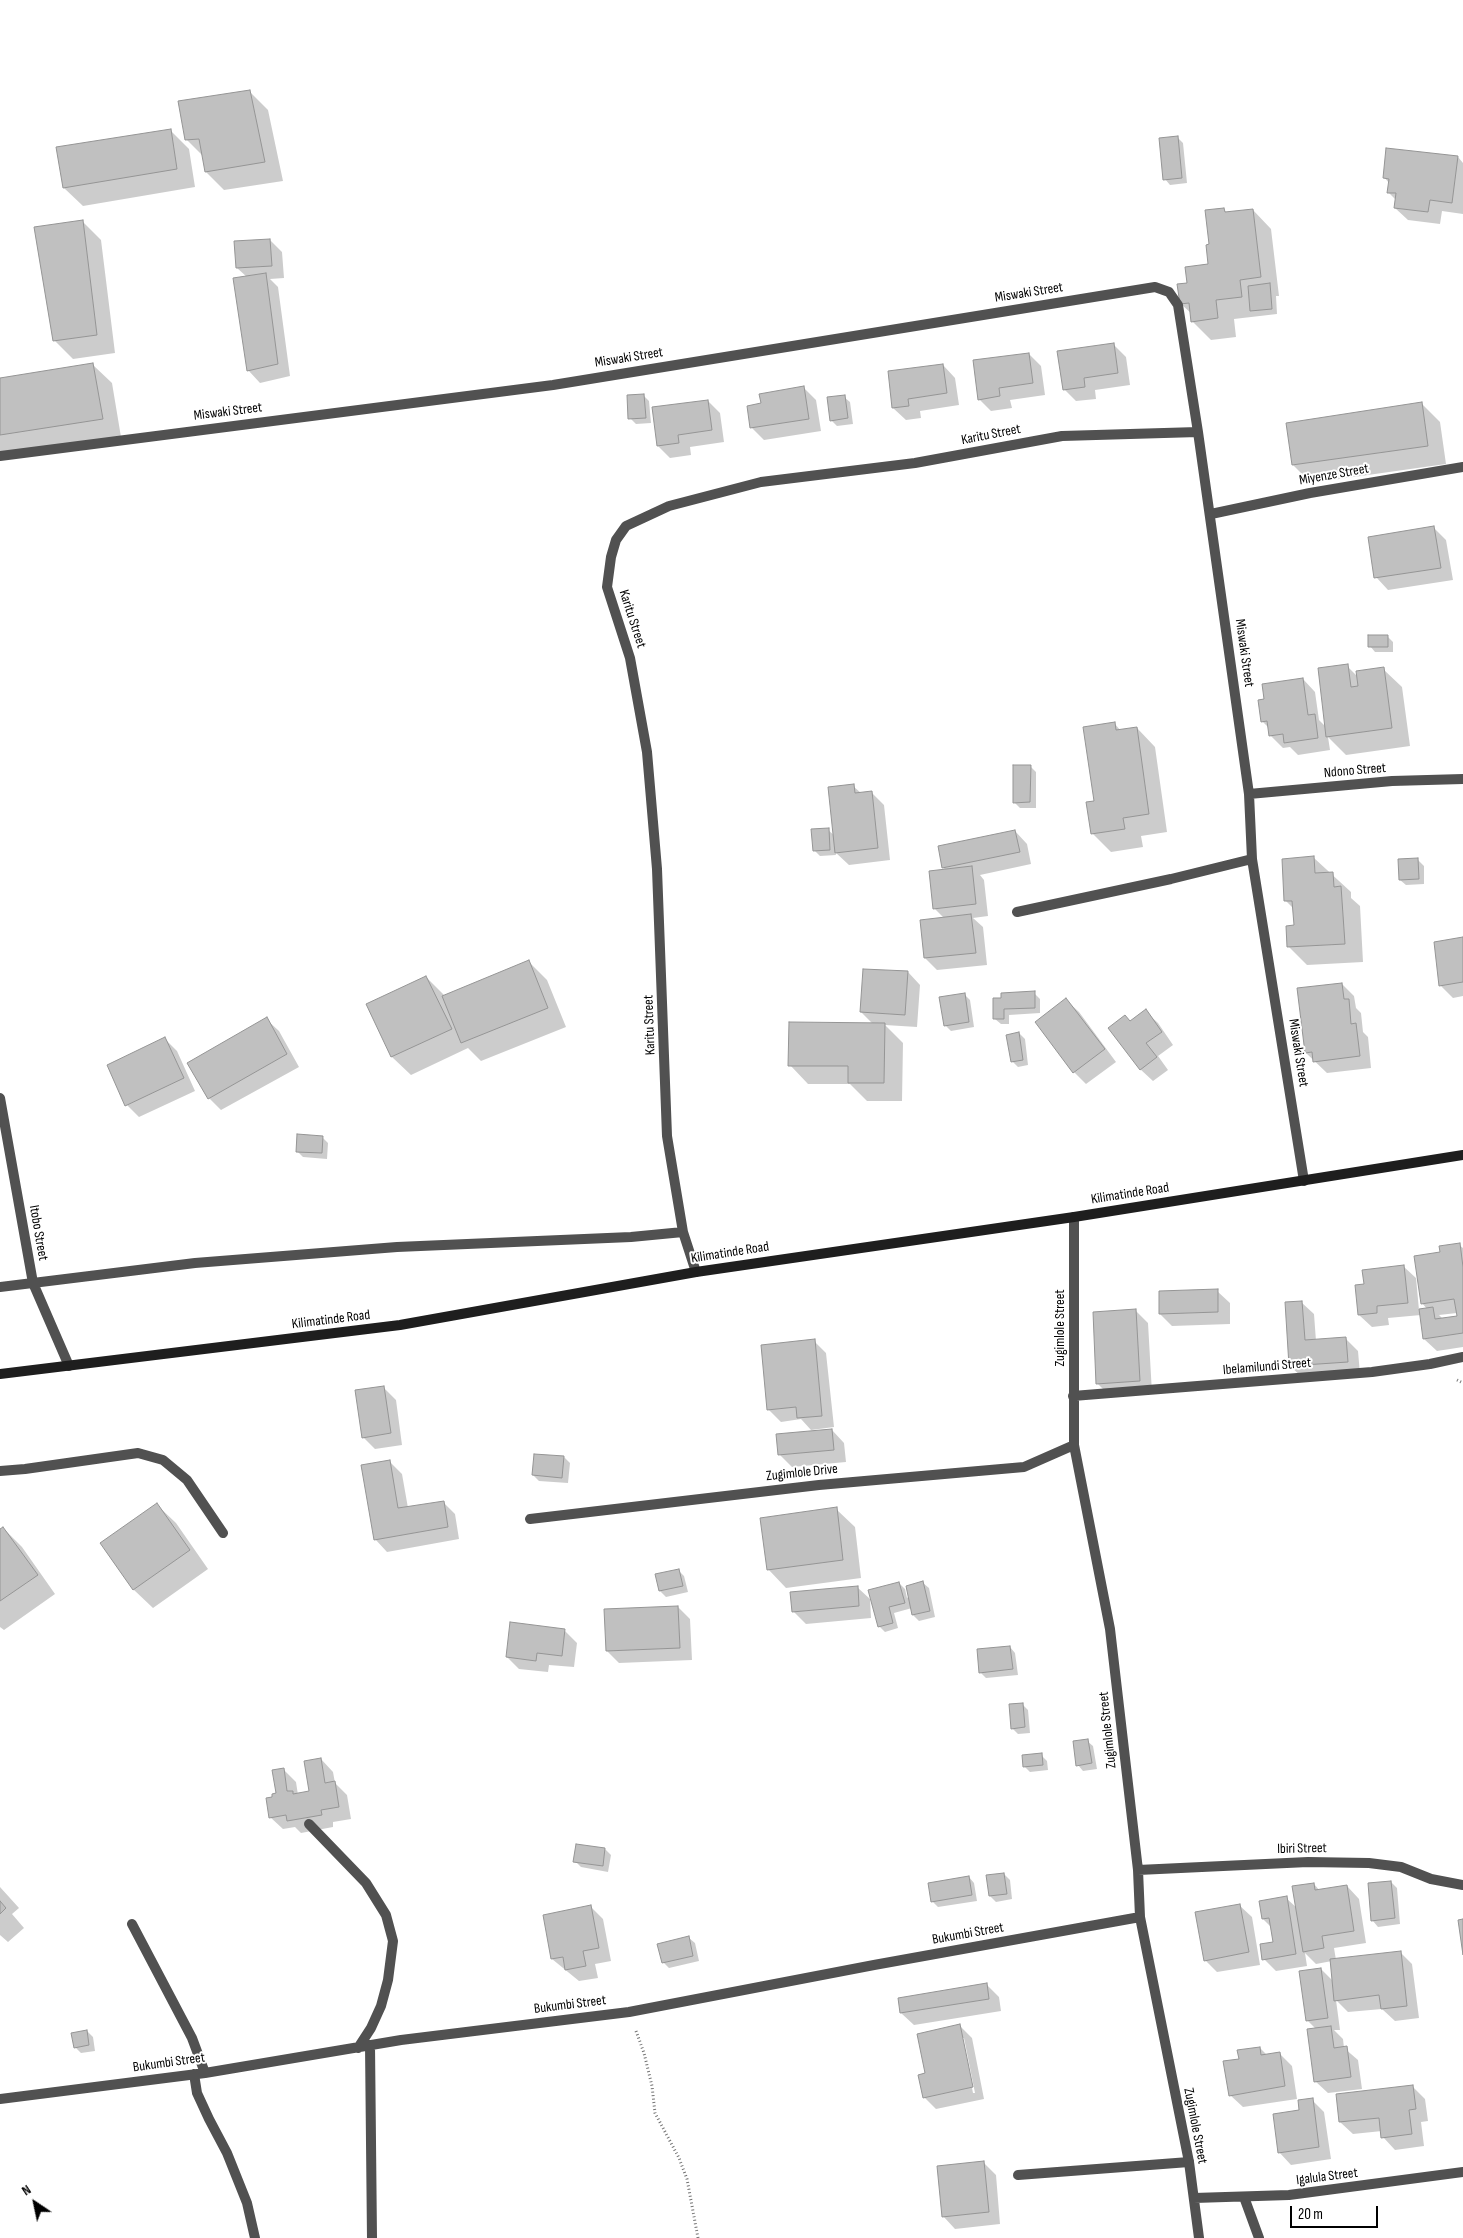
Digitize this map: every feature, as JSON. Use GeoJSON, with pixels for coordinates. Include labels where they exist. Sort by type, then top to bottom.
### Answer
{"type":"FeatureCollection","features":[{"type":"Feature","properties":{"kind":"main road","name":"Kilimatinde Road"},"geometry":{"type":"LineString","coordinates":[[0,1374],[400,1326],[696,1272],[1074,1217],[1463,1155]]}},
{"type":"Feature","properties":{"kind":"street","name":"Miswaki Street"},"geometry":{"type":"LineString","coordinates":[[0,456],[552,385],[1155,286],[1169,292],[1178,305],[1211,514],[1249,794],[1252,858],[1304,1181]]}},
{"type":"Feature","properties":{"kind":"street","name":"Karitu Street"},"geometry":{"type":"LineString","coordinates":[[696,1272],[683,1232],[667,1136],[658,869],[647,752],[630,658],[607,587],[611,557],[616,540],[626,526],[669,506],[761,482],[915,463],[1062,436],[1198,432]]}},
{"type":"Feature","properties":{"kind":"street","name":"Miyenze Street"},"geometry":{"type":"LineString","coordinates":[[1211,514],[1310,493],[1463,467]]}},
{"type":"Feature","properties":{"kind":"street","name":"Ndono Street"},"geometry":{"type":"LineString","coordinates":[[1249,794],[1392,781],[1463,779]]}},
{"type":"Feature","properties":{"kind":"street"},"geometry":{"type":"LineString","coordinates":[[1016,912],[1171,879],[1252,858]]}},
{"type":"Feature","properties":{"kind":"street","name":"Itobo Street"},"geometry":{"type":"LineString","coordinates":[[0,1098],[33,1283],[69,1366]]}},
{"type":"Feature","properties":{"kind":"street","name":"Zugimlole Street"},"geometry":{"type":"LineString","coordinates":[[1074,1217],[1074,1445],[1110,1629],[1138,1870],[1140,1917],[1189,2162],[1199,2238]]}},
{"type":"Feature","properties":{"kind":"street"},"geometry":{"type":"LineString","coordinates":[[0,1287],[195,1263],[396,1247],[631,1237],[683,1232]]}},
{"type":"Feature","properties":{"kind":"street","name":"Ibelamilundi Street"},"geometry":{"type":"LineString","coordinates":[[1073,1396],[1372,1372],[1430,1364],[1463,1357]]}},
{"type":"Feature","properties":{"kind":"street","name":"Zugimlole Drive"},"geometry":{"type":"LineString","coordinates":[[530,1519],[819,1485],[1024,1467],[1074,1445]]}},
{"type":"Feature","properties":{"kind":"street"},"geometry":{"type":"LineString","coordinates":[[0,1470],[25,1470],[138,1453],[162,1460],[187,1480],[223,1533]]}},
{"type":"Feature","properties":{"kind":"street"},"geometry":{"type":"LineString","coordinates":[[309,1824],[366,1883],[386,1915],[393,1941],[388,1980],[380,2006],[371,2028],[358,2048]]}},
{"type":"Feature","properties":{"kind":"street","name":"Ibiri Street"},"geometry":{"type":"LineString","coordinates":[[1138,1870],[1308,1862],[1369,1863],[1401,1868],[1431,1879],[1463,1885]]}},
{"type":"Feature","properties":{"kind":"street","name":"Bukumbi Street"},"geometry":{"type":"LineString","coordinates":[[0,2099],[200,2073],[370,2045],[629,2012],[874,1964],[1140,1917]]}},
{"type":"Feature","properties":{"kind":"street"},"geometry":{"type":"LineString","coordinates":[[132,1924],[192,2038],[200,2073],[197,2093],[228,2154],[246,2203],[254,2238]]}},
{"type":"Feature","properties":{"kind":"street"},"geometry":{"type":"LineString","coordinates":[[370,2045],[372,2238]]}},
{"type":"Feature","properties":{"kind":"street"},"geometry":{"type":"LineString","coordinates":[[1018,2175],[1189,2162]]}},
{"type":"Feature","properties":{"kind":"street","name":"Igalula Street"},"geometry":{"type":"LineString","coordinates":[[1194,2198],[1289,2195],[1463,2172]]}},
{"type":"Feature","properties":{"kind":"street"},"geometry":{"type":"LineString","coordinates":[[1244,2197],[1259,2238]]}},
{"type":"Feature","properties":{"kind":"path"},"geometry":{"type":"LineString","coordinates":[[629,2012],[644,2053],[652,2086],[655,2113],[679,2158],[687,2179],[698,2238]]}},
{"type":"Feature","properties":{"kind":"building"},"geometry":{"type":"Polygon","coordinates":[[[250,90],[265,162],[205,172],[199,139],[185,140],[178,101],[250,90]]]}},
{"type":"Feature","properties":{"kind":"building"},"geometry":{"type":"Polygon","coordinates":[[[171,129],[177,169],[63,188],[56,147],[171,129]]]}},
{"type":"Feature","properties":{"kind":"building"},"geometry":{"type":"Polygon","coordinates":[[[1178,136],[1182,178],[1163,180],[1159,138],[1178,136]]]}},
{"type":"Feature","properties":{"kind":"building"},"geometry":{"type":"Polygon","coordinates":[[[1386,148],[1458,156],[1452,203],[1430,200],[1428,212],[1394,208],[1396,193],[1387,193],[1389,179],[1383,178],[1386,148]]]}},
{"type":"Feature","properties":{"kind":"building"},"geometry":{"type":"Polygon","coordinates":[[[1224,208],[1225,212],[1253,209],[1261,277],[1240,280],[1242,297],[1216,300],[1218,318],[1191,322],[1189,303],[1180,304],[1177,284],[1187,283],[1185,267],[1208,264],[1206,245],[1209,244],[1205,210],[1224,208]]]}},
{"type":"Feature","properties":{"kind":"building"},"geometry":{"type":"Polygon","coordinates":[[[83,220],[97,335],[53,341],[34,227],[83,220]]]}},
{"type":"Feature","properties":{"kind":"building"},"geometry":{"type":"Polygon","coordinates":[[[270,239],[272,266],[236,268],[234,241],[270,239]]]}},
{"type":"Feature","properties":{"kind":"building"},"geometry":{"type":"Polygon","coordinates":[[[266,273],[278,364],[247,371],[233,278],[266,273]]]}},
{"type":"Feature","properties":{"kind":"building"},"geometry":{"type":"Polygon","coordinates":[[[1270,283],[1272,309],[1250,311],[1248,286],[1270,283]]]}},
{"type":"Feature","properties":{"kind":"building"},"geometry":{"type":"Polygon","coordinates":[[[1114,343],[1118,373],[1084,378],[1085,387],[1063,390],[1057,351],[1114,343]]]}},
{"type":"Feature","properties":{"kind":"building"},"geometry":{"type":"Polygon","coordinates":[[[1029,353],[1033,383],[999,388],[1000,396],[978,400],[973,360],[1029,353]]]}},
{"type":"Feature","properties":{"kind":"building"},"geometry":{"type":"Polygon","coordinates":[[[93,363],[103,419],[0,435],[0,378],[93,363]]]}},
{"type":"Feature","properties":{"kind":"building"},"geometry":{"type":"Polygon","coordinates":[[[943,364],[947,393],[908,399],[909,406],[892,408],[888,371],[943,364]]]}},
{"type":"Feature","properties":{"kind":"building"},"geometry":{"type":"Polygon","coordinates":[[[804,386],[809,419],[750,428],[747,406],[761,403],[759,394],[804,386]]]}},
{"type":"Feature","properties":{"kind":"building"},"geometry":{"type":"Polygon","coordinates":[[[644,394],[646,418],[628,419],[627,395],[644,394]]]}},
{"type":"Feature","properties":{"kind":"building"},"geometry":{"type":"Polygon","coordinates":[[[845,395],[848,418],[830,421],[827,397],[845,395]]]}},
{"type":"Feature","properties":{"kind":"building"},"geometry":{"type":"Polygon","coordinates":[[[708,400],[712,430],[678,435],[679,443],[657,446],[652,407],[708,400]]]}},
{"type":"Feature","properties":{"kind":"building"},"geometry":{"type":"Polygon","coordinates":[[[1422,402],[1428,446],[1292,465],[1286,423],[1422,402]]]}},
{"type":"Feature","properties":{"kind":"building"},"geometry":{"type":"Polygon","coordinates":[[[1434,526],[1441,568],[1374,578],[1368,537],[1434,526]]]}},
{"type":"Feature","properties":{"kind":"building"},"geometry":{"type":"Polygon","coordinates":[[[1368,635],[1388,635],[1388,647],[1368,647],[1368,635]]]}},
{"type":"Feature","properties":{"kind":"building"},"geometry":{"type":"Polygon","coordinates":[[[1348,664],[1351,687],[1358,686],[1356,671],[1384,667],[1392,728],[1326,737],[1318,668],[1348,664]]]}},
{"type":"Feature","properties":{"kind":"building"},"geometry":{"type":"Polygon","coordinates":[[[1303,678],[1308,715],[1315,714],[1318,738],[1284,743],[1283,734],[1269,736],[1267,721],[1261,722],[1258,700],[1264,699],[1262,684],[1303,678]]]}},
{"type":"Feature","properties":{"kind":"building"},"geometry":{"type":"Polygon","coordinates":[[[1115,722],[1116,730],[1137,727],[1149,814],[1123,818],[1125,829],[1091,834],[1086,802],[1094,801],[1083,727],[1115,722]]]}},
{"type":"Feature","properties":{"kind":"building"},"geometry":{"type":"Polygon","coordinates":[[[1013,765],[1031,765],[1030,802],[1013,803],[1013,765]]]}},
{"type":"Feature","properties":{"kind":"building"},"geometry":{"type":"Polygon","coordinates":[[[854,784],[855,793],[872,791],[878,848],[835,853],[828,787],[854,784]]]}},
{"type":"Feature","properties":{"kind":"building"},"geometry":{"type":"Polygon","coordinates":[[[829,828],[830,850],[813,851],[811,829],[829,828]]]}},
{"type":"Feature","properties":{"kind":"building"},"geometry":{"type":"Polygon","coordinates":[[[1015,830],[1020,852],[942,868],[938,846],[1015,830]]]}},
{"type":"Feature","properties":{"kind":"building"},"geometry":{"type":"Polygon","coordinates":[[[1314,856],[1315,873],[1333,872],[1334,887],[1341,886],[1345,944],[1287,947],[1286,926],[1294,925],[1292,901],[1284,901],[1282,859],[1314,856]]]}},
{"type":"Feature","properties":{"kind":"building"},"geometry":{"type":"Polygon","coordinates":[[[1418,858],[1419,879],[1399,880],[1398,859],[1418,858]]]}},
{"type":"Feature","properties":{"kind":"building"},"geometry":{"type":"Polygon","coordinates":[[[972,866],[976,904],[933,909],[929,871],[972,866]]]}},
{"type":"Feature","properties":{"kind":"building"},"geometry":{"type":"Polygon","coordinates":[[[971,914],[976,953],[924,958],[920,920],[971,914]]]}},
{"type":"Feature","properties":{"kind":"building"},"geometry":{"type":"Polygon","coordinates":[[[1463,937],[1463,982],[1439,986],[1434,942],[1463,937]]]}},
{"type":"Feature","properties":{"kind":"building"},"geometry":{"type":"Polygon","coordinates":[[[529,960],[548,1008],[461,1043],[442,996],[529,960]]]}},
{"type":"Feature","properties":{"kind":"building"},"geometry":{"type":"Polygon","coordinates":[[[863,969],[908,971],[905,1015],[860,1012],[863,969]]]}},
{"type":"Feature","properties":{"kind":"building"},"geometry":{"type":"Polygon","coordinates":[[[426,976],[452,1029],[391,1057],[366,1004],[426,976]]]}},
{"type":"Feature","properties":{"kind":"building"},"geometry":{"type":"Polygon","coordinates":[[[1342,983],[1344,999],[1349,999],[1351,1024],[1356,1023],[1360,1056],[1313,1062],[1312,1052],[1305,1053],[1297,988],[1342,983]]]}},
{"type":"Feature","properties":{"kind":"building"},"geometry":{"type":"Polygon","coordinates":[[[1035,991],[1035,1008],[1004,1009],[1004,1019],[993,1019],[993,998],[1001,998],[1001,993],[1035,991]]]}},
{"type":"Feature","properties":{"kind":"building"},"geometry":{"type":"Polygon","coordinates":[[[965,993],[969,1022],[944,1026],[939,997],[965,993]]]}},
{"type":"Feature","properties":{"kind":"building"},"geometry":{"type":"Polygon","coordinates":[[[1066,998],[1105,1049],[1073,1073],[1035,1022],[1066,998]]]}},
{"type":"Feature","properties":{"kind":"building"},"geometry":{"type":"Polygon","coordinates":[[[1146,1009],[1162,1032],[1146,1043],[1157,1057],[1140,1070],[1108,1028],[1125,1015],[1130,1021],[1146,1009]]]}},
{"type":"Feature","properties":{"kind":"building"},"geometry":{"type":"Polygon","coordinates":[[[267,1017],[287,1054],[208,1099],[187,1063],[267,1017]]]}},
{"type":"Feature","properties":{"kind":"building"},"geometry":{"type":"Polygon","coordinates":[[[789,1022],[885,1023],[884,1083],[848,1083],[848,1066],[788,1066],[789,1022]]]}},
{"type":"Feature","properties":{"kind":"building"},"geometry":{"type":"Polygon","coordinates":[[[1019,1032],[1023,1060],[1011,1062],[1006,1035],[1019,1032]]]}},
{"type":"Feature","properties":{"kind":"building"},"geometry":{"type":"Polygon","coordinates":[[[165,1037],[184,1078],[125,1106],[107,1065],[165,1037]]]}},
{"type":"Feature","properties":{"kind":"building"},"geometry":{"type":"Polygon","coordinates":[[[297,1134],[323,1136],[322,1153],[296,1152],[297,1134]]]}},
{"type":"Feature","properties":{"kind":"building"},"geometry":{"type":"Polygon","coordinates":[[[1460,1243],[1463,1267],[1463,1333],[1423,1339],[1419,1309],[1433,1307],[1435,1319],[1457,1316],[1454,1299],[1421,1304],[1414,1256],[1440,1252],[1439,1246],[1460,1243]]]}},
{"type":"Feature","properties":{"kind":"building"},"geometry":{"type":"Polygon","coordinates":[[[1404,1265],[1408,1303],[1377,1306],[1377,1313],[1358,1315],[1355,1285],[1364,1284],[1362,1270],[1404,1265]]]}},
{"type":"Feature","properties":{"kind":"building"},"geometry":{"type":"Polygon","coordinates":[[[1218,1289],[1218,1312],[1159,1314],[1159,1291],[1218,1289]]]}},
{"type":"Feature","properties":{"kind":"building"},"geometry":{"type":"Polygon","coordinates":[[[1302,1301],[1305,1340],[1346,1337],[1348,1362],[1289,1366],[1285,1302],[1302,1301]]]}},
{"type":"Feature","properties":{"kind":"building"},"geometry":{"type":"Polygon","coordinates":[[[1136,1309],[1140,1381],[1096,1384],[1093,1312],[1136,1309]]]}},
{"type":"Feature","properties":{"kind":"building"},"geometry":{"type":"Polygon","coordinates":[[[815,1339],[822,1416],[797,1418],[796,1407],[767,1410],[761,1345],[815,1339]]]}},
{"type":"Feature","properties":{"kind":"building"},"geometry":{"type":"Polygon","coordinates":[[[384,1386],[391,1433],[362,1438],[355,1390],[384,1386]]]}},
{"type":"Feature","properties":{"kind":"building"},"geometry":{"type":"Polygon","coordinates":[[[832,1429],[834,1450],[778,1455],[776,1434],[832,1429]]]}},
{"type":"Feature","properties":{"kind":"building"},"geometry":{"type":"Polygon","coordinates":[[[534,1454],[564,1456],[562,1478],[532,1475],[534,1454]]]}},
{"type":"Feature","properties":{"kind":"building"},"geometry":{"type":"Polygon","coordinates":[[[390,1460],[398,1508],[444,1501],[448,1527],[374,1540],[361,1465],[390,1460]]]}},
{"type":"Feature","properties":{"kind":"building"},"geometry":{"type":"Polygon","coordinates":[[[157,1503],[190,1550],[133,1590],[100,1543],[157,1503]]]}},
{"type":"Feature","properties":{"kind":"building"},"geometry":{"type":"Polygon","coordinates":[[[837,1507],[843,1560],[767,1570],[760,1518],[837,1507]]]}},
{"type":"Feature","properties":{"kind":"building"},"geometry":{"type":"Polygon","coordinates":[[[3,1527],[38,1575],[0,1601],[0,1529],[3,1527]]]}},
{"type":"Feature","properties":{"kind":"building"},"geometry":{"type":"Polygon","coordinates":[[[679,1569],[683,1586],[659,1591],[655,1574],[679,1569]]]}},
{"type":"Feature","properties":{"kind":"building"},"geometry":{"type":"Polygon","coordinates":[[[923,1581],[930,1611],[912,1615],[906,1586],[923,1581]]]}},
{"type":"Feature","properties":{"kind":"building"},"geometry":{"type":"Polygon","coordinates":[[[899,1582],[905,1603],[889,1607],[893,1623],[878,1627],[868,1590],[899,1582]]]}},
{"type":"Feature","properties":{"kind":"building"},"geometry":{"type":"Polygon","coordinates":[[[858,1586],[859,1606],[792,1612],[790,1592],[858,1586]]]}},
{"type":"Feature","properties":{"kind":"building"},"geometry":{"type":"Polygon","coordinates":[[[678,1606],[680,1648],[606,1651],[604,1609],[678,1606]]]}},
{"type":"Feature","properties":{"kind":"building"},"geometry":{"type":"Polygon","coordinates":[[[510,1622],[565,1629],[562,1656],[537,1653],[536,1661],[506,1657],[510,1622]]]}},
{"type":"Feature","properties":{"kind":"building"},"geometry":{"type":"Polygon","coordinates":[[[1010,1646],[1013,1669],[979,1673],[977,1649],[1010,1646]]]}},
{"type":"Feature","properties":{"kind":"building"},"geometry":{"type":"Polygon","coordinates":[[[1023,1703],[1025,1727],[1011,1729],[1009,1704],[1023,1703]]]}},
{"type":"Feature","properties":{"kind":"building"},"geometry":{"type":"Polygon","coordinates":[[[1088,1739],[1092,1763],[1076,1766],[1073,1741],[1088,1739]]]}},
{"type":"Feature","properties":{"kind":"building"},"geometry":{"type":"Polygon","coordinates":[[[1042,1753],[1043,1765],[1023,1767],[1022,1755],[1042,1753]]]}},
{"type":"Feature","properties":{"kind":"building"},"geometry":{"type":"Polygon","coordinates":[[[321,1758],[325,1783],[335,1781],[339,1807],[321,1810],[322,1815],[287,1821],[286,1815],[269,1818],[266,1798],[272,1797],[272,1794],[276,1793],[272,1770],[284,1768],[287,1791],[293,1791],[293,1794],[309,1791],[304,1761],[321,1758]]]}},
{"type":"Feature","properties":{"kind":"building"},"geometry":{"type":"Polygon","coordinates":[[[576,1844],[605,1848],[603,1866],[573,1862],[576,1844]]]}},
{"type":"Feature","properties":{"kind":"building"},"geometry":{"type":"Polygon","coordinates":[[[1004,1873],[1007,1894],[989,1896],[986,1875],[1004,1873]]]}},
{"type":"Feature","properties":{"kind":"building"},"geometry":{"type":"Polygon","coordinates":[[[969,1876],[972,1895],[931,1902],[928,1883],[969,1876]]]}},
{"type":"Feature","properties":{"kind":"building"},"geometry":{"type":"Polygon","coordinates":[[[1391,1881],[1395,1918],[1371,1921],[1368,1883],[1391,1881]]]}},
{"type":"Feature","properties":{"kind":"building"},"geometry":{"type":"Polygon","coordinates":[[[1314,1883],[1315,1890],[1347,1885],[1354,1931],[1322,1936],[1324,1948],[1303,1952],[1292,1886],[1314,1883]]]}},
{"type":"Feature","properties":{"kind":"building"},"geometry":{"type":"Polygon","coordinates":[[[1287,1896],[1296,1954],[1262,1960],[1260,1944],[1273,1942],[1269,1918],[1262,1919],[1259,1901],[1287,1896]]]}},
{"type":"Feature","properties":{"kind":"building"},"geometry":{"type":"Polygon","coordinates":[[[0,1901],[6,1908],[0,1914],[0,1901]]]}},
{"type":"Feature","properties":{"kind":"building"},"geometry":{"type":"Polygon","coordinates":[[[1240,1904],[1249,1952],[1204,1961],[1195,1912],[1240,1904]]]}},
{"type":"Feature","properties":{"kind":"building"},"geometry":{"type":"Polygon","coordinates":[[[591,1905],[599,1948],[583,1951],[586,1966],[565,1970],[563,1957],[551,1959],[543,1915],[591,1905]]]}},
{"type":"Feature","properties":{"kind":"building"},"geometry":{"type":"Polygon","coordinates":[[[1463,1919],[1463,1955],[1458,1920],[1463,1919]]]}},
{"type":"Feature","properties":{"kind":"building"},"geometry":{"type":"Polygon","coordinates":[[[689,1936],[693,1956],[662,1963],[657,1944],[689,1936]]]}},
{"type":"Feature","properties":{"kind":"building"},"geometry":{"type":"Polygon","coordinates":[[[1401,1951],[1407,2006],[1381,2009],[1379,1995],[1334,2001],[1330,1959],[1401,1951]]]}},
{"type":"Feature","properties":{"kind":"building"},"geometry":{"type":"Polygon","coordinates":[[[1321,1968],[1328,2018],[1306,2021],[1299,1971],[1321,1968]]]}},
{"type":"Feature","properties":{"kind":"building"},"geometry":{"type":"Polygon","coordinates":[[[987,1983],[989,1999],[900,2013],[898,1998],[987,1983]]]}},
{"type":"Feature","properties":{"kind":"building"},"geometry":{"type":"Polygon","coordinates":[[[960,2024],[973,2087],[923,2098],[918,2075],[925,2073],[917,2034],[960,2024]]]}},
{"type":"Feature","properties":{"kind":"building"},"geometry":{"type":"Polygon","coordinates":[[[1331,2026],[1334,2048],[1347,2046],[1351,2077],[1314,2082],[1307,2029],[1331,2026]]]}},
{"type":"Feature","properties":{"kind":"building"},"geometry":{"type":"Polygon","coordinates":[[[87,2030],[89,2045],[74,2048],[71,2033],[87,2030]]]}},
{"type":"Feature","properties":{"kind":"building"},"geometry":{"type":"Polygon","coordinates":[[[1260,2047],[1261,2055],[1280,2052],[1285,2086],[1229,2096],[1223,2061],[1239,2059],[1237,2050],[1260,2047]]]}},
{"type":"Feature","properties":{"kind":"building"},"geometry":{"type":"Polygon","coordinates":[[[1413,2085],[1416,2109],[1409,2110],[1412,2134],[1381,2138],[1379,2118],[1339,2122],[1336,2094],[1413,2085]]]}},
{"type":"Feature","properties":{"kind":"building"},"geometry":{"type":"Polygon","coordinates":[[[1313,2098],[1319,2147],[1278,2153],[1273,2114],[1299,2110],[1298,2100],[1313,2098]]]}},
{"type":"Feature","properties":{"kind":"building"},"geometry":{"type":"Polygon","coordinates":[[[984,2161],[989,2212],[942,2217],[937,2166],[984,2161]]]}}]}
